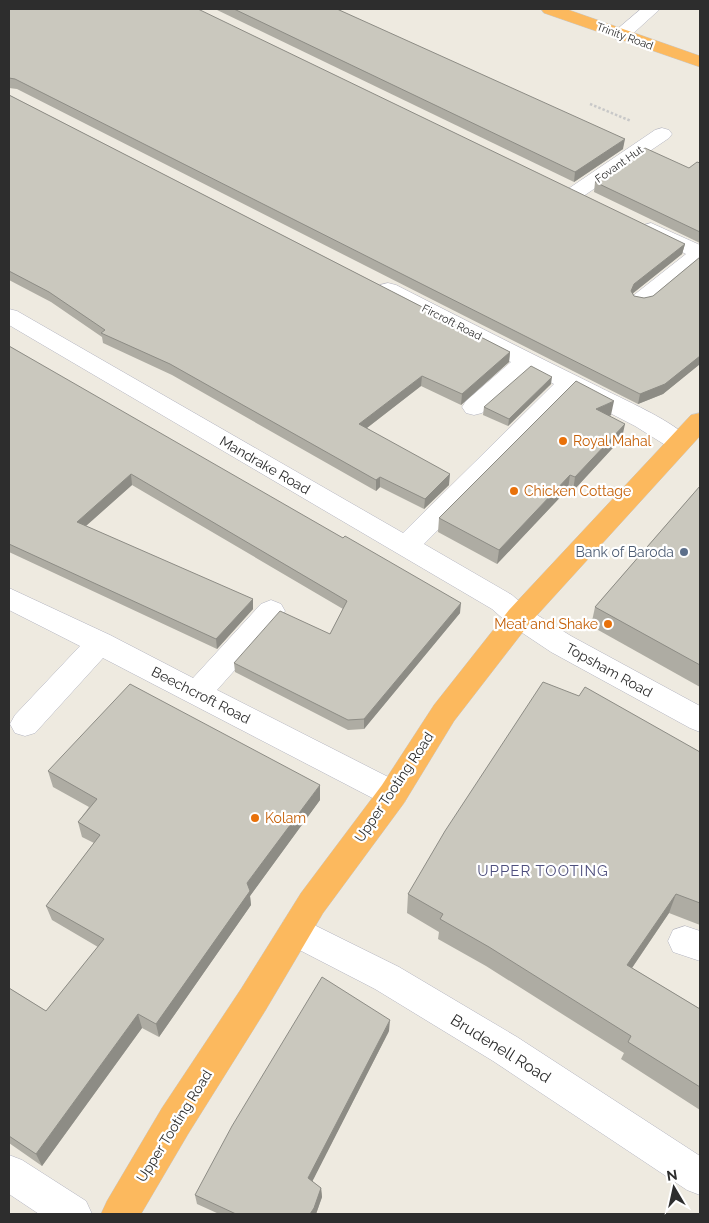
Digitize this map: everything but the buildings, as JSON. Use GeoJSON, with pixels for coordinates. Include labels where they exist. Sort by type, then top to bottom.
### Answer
{"type":"FeatureCollection","features":[{"type":"Feature","properties":{"kind":"highway","name":"Trinity Road"},"geometry":{"type":"LineString","coordinates":[[550,9],[621,36],[700,62]]}},
{"type":"Feature","properties":{"kind":"highway","name":"Upper Tooting Road"},"geometry":{"type":"LineString","coordinates":[[120,1214],[175,1121],[312,903],[393,794],[444,713],[520,617],[700,421]]}},
{"type":"Feature","properties":{"kind":"street"},"geometry":{"type":"LineString","coordinates":[[621,36],[651,9]]}},
{"type":"Feature","properties":{"kind":"street","name":"Fovant Hut"},"geometry":{"type":"LineString","coordinates":[[575,193],[662,134]]}},
{"type":"Feature","properties":{"kind":"street"},"geometry":{"type":"LineString","coordinates":[[635,222],[700,254],[642,300]]}},
{"type":"Feature","properties":{"kind":"street","name":"Fircroft Road"},"geometry":{"type":"LineString","coordinates":[[371,281],[644,420],[679,442]]}},
{"type":"Feature","properties":{"kind":"street","name":"Mandrake Road"},"geometry":{"type":"LineString","coordinates":[[9,316],[502,602],[520,617]]}},
{"type":"Feature","properties":{"kind":"street"},"geometry":{"type":"LineString","coordinates":[[474,407],[527,361]]}},
{"type":"Feature","properties":{"kind":"street"},"geometry":{"type":"LineString","coordinates":[[406,546],[550,400],[571,382]]}},
{"type":"Feature","properties":{"kind":"street","name":"Beechcroft Road"},"geometry":{"type":"LineString","coordinates":[[9,598],[393,794]]}},
{"type":"Feature","properties":{"kind":"street"},"geometry":{"type":"LineString","coordinates":[[197,693],[271,611]]}},
{"type":"Feature","properties":{"kind":"street","name":"Topsham Road"},"geometry":{"type":"LineString","coordinates":[[520,617],[561,644],[700,720]]}},
{"type":"Feature","properties":{"kind":"street"},"geometry":{"type":"LineString","coordinates":[[25,724],[100,644]]}},
{"type":"Feature","properties":{"kind":"street","name":"Brudenell Road"},"geometry":{"type":"LineString","coordinates":[[296,931],[388,978],[505,1049],[700,1177]]}},
{"type":"Feature","properties":{"kind":"street"},"geometry":{"type":"LineString","coordinates":[[9,1173],[73,1214]]}},
{"type":"Feature","properties":{"kind":"path"},"geometry":{"type":"LineString","coordinates":[[590,104],[662,134]]}},
{"type":"Feature","properties":{"kind":"place","name":"Royal Mahal"},"geometry":{"type":"Point","coordinates":[563,441]}},
{"type":"Feature","properties":{"kind":"place","name":"Chicken Cottage"},"geometry":{"type":"Point","coordinates":[514,491]}},
{"type":"Feature","properties":{"kind":"place","name":"Bank of Baroda"},"geometry":{"type":"Point","coordinates":[684,552]}},
{"type":"Feature","properties":{"kind":"place","name":"Meat and Shake"},"geometry":{"type":"Point","coordinates":[608,624]}},
{"type":"Feature","properties":{"kind":"place","name":"Kolam"},"geometry":{"type":"Point","coordinates":[255,818]}},
{"type":"Feature","properties":{"kind":"district","name":"UPPER TOOTING"},"geometry":{"type":"Point","coordinates":[543,871]}}]}
